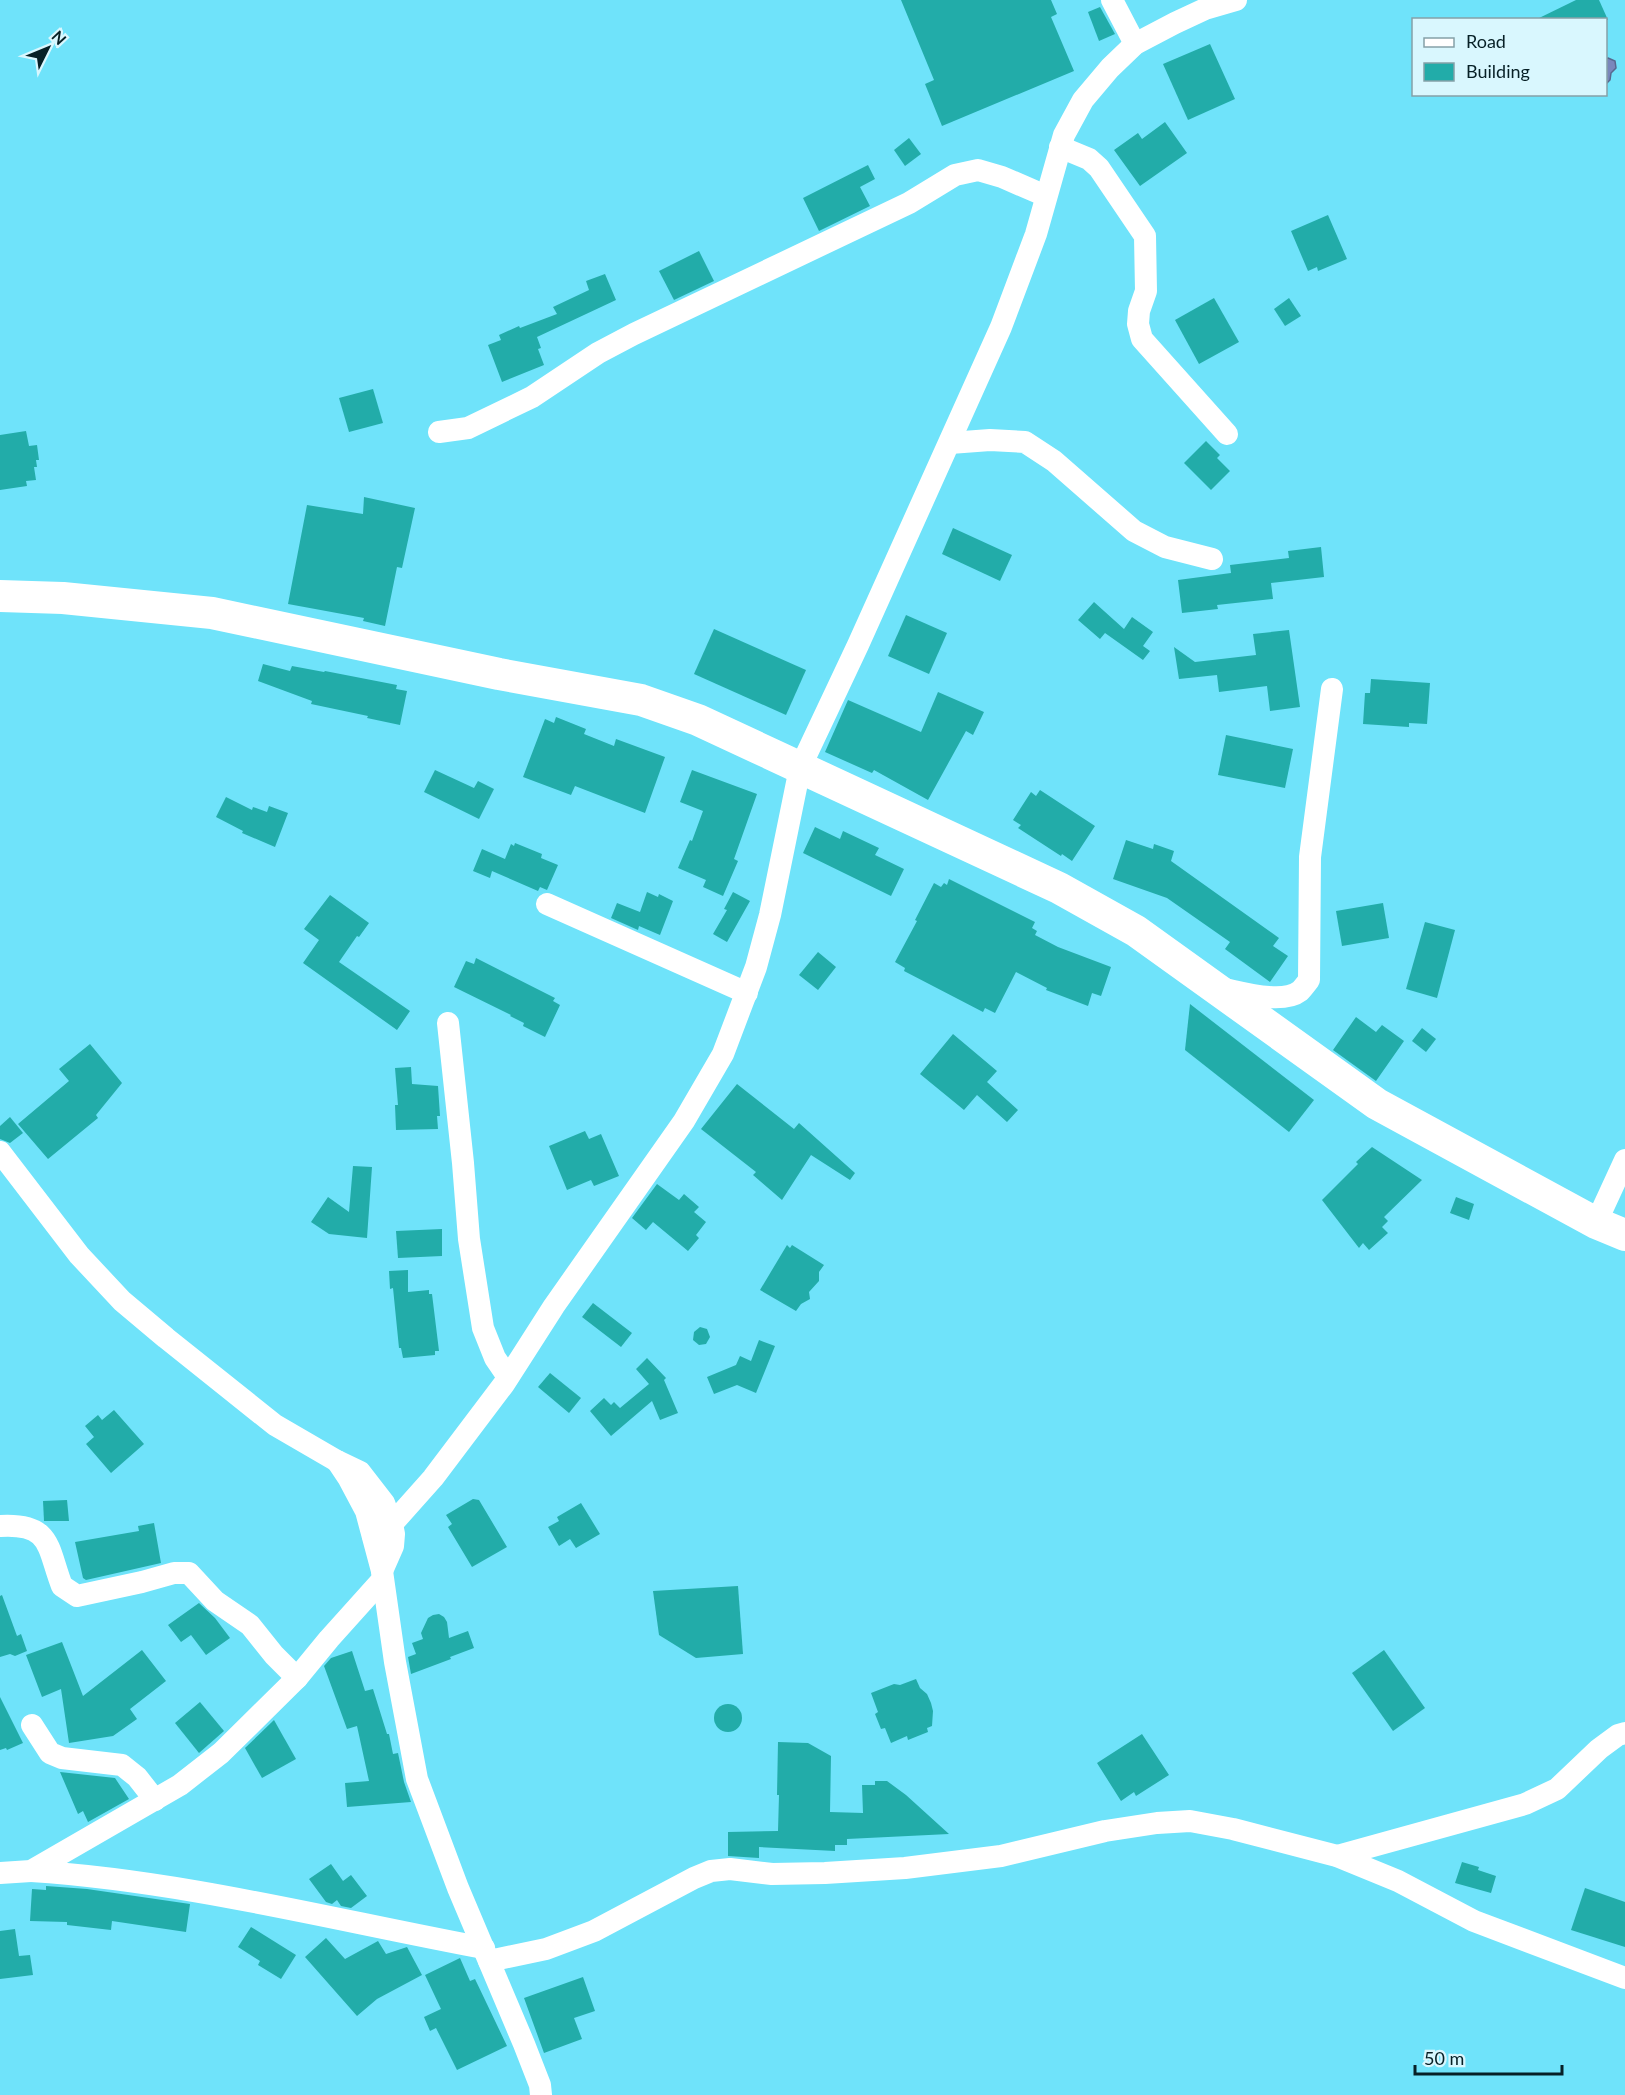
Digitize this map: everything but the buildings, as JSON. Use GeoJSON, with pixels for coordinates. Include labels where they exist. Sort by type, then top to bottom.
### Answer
{"type":"FeatureCollection","features":[{"type":"Feature","properties":{"kind":"main road"},"geometry":{"type":"LineString","coordinates":[[0,596],[83,600],[212,613],[499,674],[641,700],[698,720],[1059,888],[1136,931],[1377,1104],[1596,1223],[1625,1235]]}},
{"type":"Feature","properties":{"kind":"street"},"geometry":{"type":"LineString","coordinates":[[1112,0],[1135,44]]}},
{"type":"Feature","properties":{"kind":"street"},"geometry":{"type":"LineString","coordinates":[[373,1536],[392,1524],[439,1470],[508,1377],[554,1306],[684,1121],[723,1054],[747,993],[770,915],[800,768],[950,443],[1020,280],[1036,234],[1064,135],[1083,100],[1110,68],[1135,44],[1175,22],[1205,9],[1236,0]]}},
{"type":"Feature","properties":{"kind":"street"},"geometry":{"type":"LineString","coordinates":[[1060,147],[1089,159],[1099,168],[1145,236],[1146,291],[1139,311],[1138,324],[1142,339],[1227,434]]}},
{"type":"Feature","properties":{"kind":"street"},"geometry":{"type":"LineString","coordinates":[[440,432],[468,428],[532,397],[598,353],[634,334],[909,203],[955,176],[978,170],[1002,177],[1046,196]]}},
{"type":"Feature","properties":{"kind":"street"},"geometry":{"type":"LineString","coordinates":[[950,443],[990,440],[1025,442],[1054,461],[1134,531],[1165,547],[1212,559]]}},
{"type":"Feature","properties":{"kind":"street"},"geometry":{"type":"LineString","coordinates":[[1216,987],[1273,997],[1288,997],[1299,991],[1309,980],[1310,857],[1332,689]]}},
{"type":"Feature","properties":{"kind":"street"},"geometry":{"type":"LineString","coordinates":[[547,904],[747,993]]}},
{"type":"Feature","properties":{"kind":"street"},"geometry":{"type":"LineString","coordinates":[[448,1023],[469,1239],[483,1328],[495,1358],[508,1377]]}},
{"type":"Feature","properties":{"kind":"street"},"geometry":{"type":"LineString","coordinates":[[0,1152],[79,1255],[122,1301],[275,1425],[360,1472],[384,1503],[394,1534],[393,1546],[382,1576],[297,1678],[221,1753],[180,1785],[32,1871]]}},
{"type":"Feature","properties":{"kind":"street"},"geometry":{"type":"LineString","coordinates":[[1596,1223],[1625,1160]]}},
{"type":"Feature","properties":{"kind":"street"},"geometry":{"type":"LineString","coordinates":[[338,1461],[366,1511],[373,1536],[417,1779],[458,1888],[524,2044],[540,2085],[541,2095]]}},
{"type":"Feature","properties":{"kind":"street"},"geometry":{"type":"LineString","coordinates":[[0,1526],[17,1525],[36,1530],[50,1547],[62,1586],[77,1596],[174,1573],[189,1573],[215,1601],[250,1625],[274,1655],[297,1678]]}},
{"type":"Feature","properties":{"kind":"street"},"geometry":{"type":"LineString","coordinates":[[32,1725],[50,1753],[62,1758],[123,1765],[137,1777],[155,1800]]}},
{"type":"Feature","properties":{"kind":"street"},"geometry":{"type":"LineString","coordinates":[[1337,1856],[1525,1804],[1557,1789],[1599,1749],[1618,1735],[1625,1733]]}},
{"type":"Feature","properties":{"kind":"street"},"geometry":{"type":"LineString","coordinates":[[0,1873],[32,1871],[90,1875],[156,1884],[486,1954],[546,1949],[594,1931],[711,1871],[730,1869],[772,1874],[905,1868],[1001,1856],[1105,1831],[1157,1823],[1190,1821],[1233,1829],[1337,1856],[1398,1881],[1474,1921],[1625,1978]]}},
{"type":"Feature","properties":{"kind":"water"},"geometry":{"type":"Polygon","coordinates":[[[1607,58],[1615,61],[1616,68],[1607,83],[1607,58]]]}}]}
